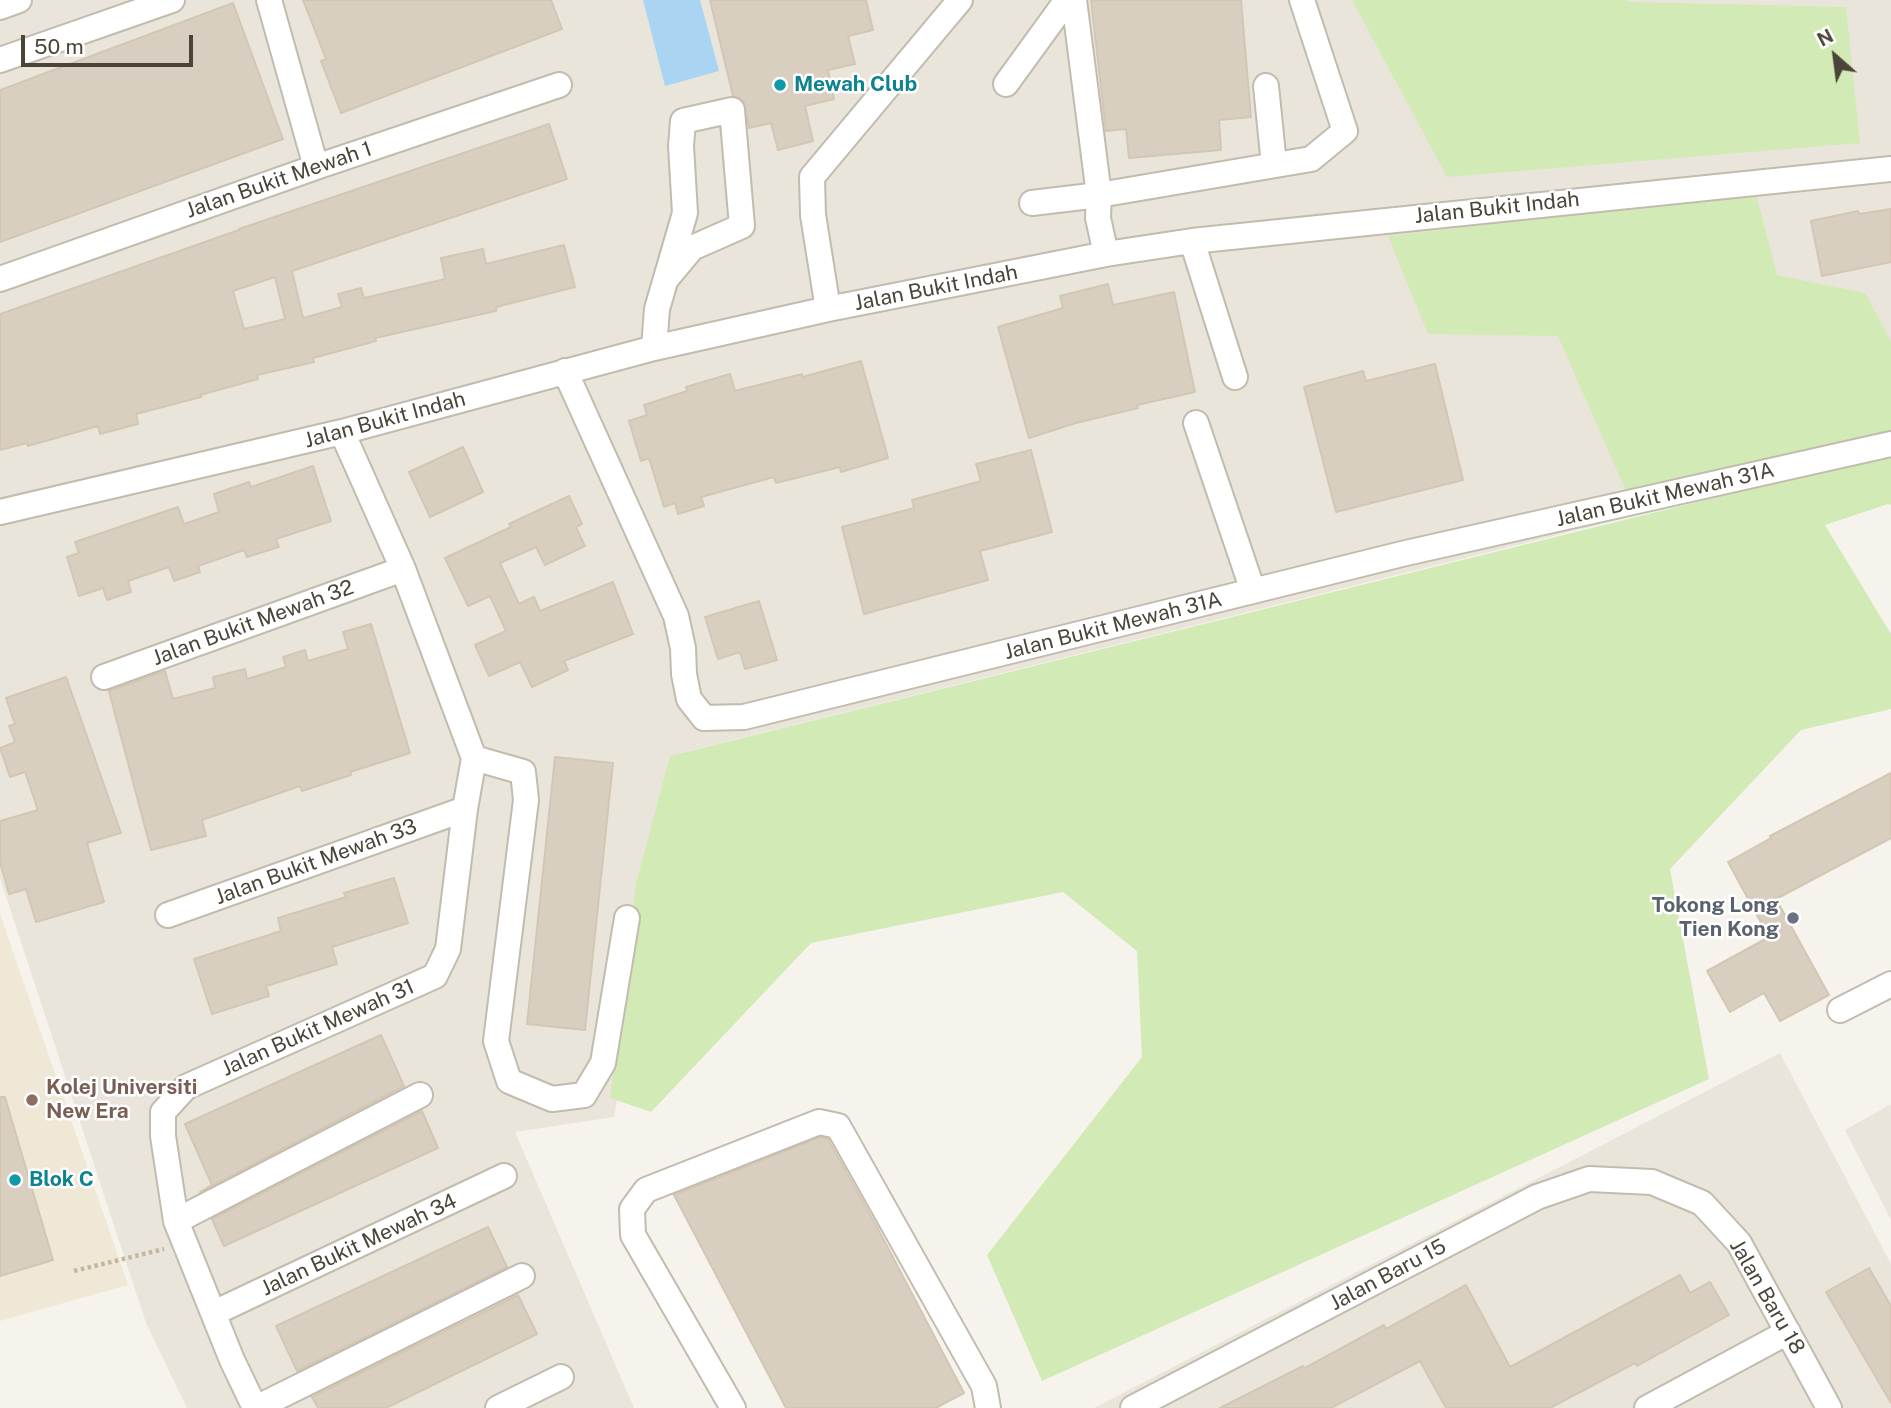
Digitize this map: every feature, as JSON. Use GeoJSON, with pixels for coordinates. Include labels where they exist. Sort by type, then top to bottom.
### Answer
{"type":"FeatureCollection","features":[{"type":"Feature","properties":{"kind":"street"},"geometry":{"type":"LineString","coordinates":[[0,7],[19,0]]}},
{"type":"Feature","properties":{"kind":"street"},"geometry":{"type":"LineString","coordinates":[[0,60],[172,0]]}},
{"type":"Feature","properties":{"kind":"street"},"geometry":{"type":"LineString","coordinates":[[270,0],[316,167]]}},
{"type":"Feature","properties":{"kind":"street"},"geometry":{"type":"LineString","coordinates":[[828,309],[813,215],[812,177],[960,0]]}},
{"type":"Feature","properties":{"kind":"street"},"geometry":{"type":"LineString","coordinates":[[1006,84],[1067,0]]}},
{"type":"Feature","properties":{"kind":"street"},"geometry":{"type":"LineString","coordinates":[[1074,0],[1099,195],[1098,218],[1106,254]]}},
{"type":"Feature","properties":{"kind":"street"},"geometry":{"type":"LineString","coordinates":[[1031,203],[1099,195],[1311,159],[1345,131],[1302,0]]}},
{"type":"Feature","properties":{"kind":"street","name":"Jalan Bukit Mewah 1"},"geometry":{"type":"LineString","coordinates":[[0,279],[316,167],[559,85]]}},
{"type":"Feature","properties":{"kind":"street"},"geometry":{"type":"LineString","coordinates":[[1266,86],[1274,165]]}},
{"type":"Feature","properties":{"kind":"street"},"geometry":{"type":"LineString","coordinates":[[654,348],[657,309],[685,213],[681,146],[683,121],[732,110],[742,226],[692,248],[667,278]]}},
{"type":"Feature","properties":{"kind":"street","name":"Jalan Bukit Indah"},"geometry":{"type":"LineString","coordinates":[[0,512],[342,432],[654,348],[828,309],[1106,254],[1192,241],[1891,169]]}},
{"type":"Feature","properties":{"kind":"street"},"geometry":{"type":"LineString","coordinates":[[1192,241],[1235,377]]}},
{"type":"Feature","properties":{"kind":"street","name":"Jalan Bukit Mewah 31A"},"geometry":{"type":"LineString","coordinates":[[565,371],[676,616],[689,699],[705,719],[744,717],[1419,550],[1891,444]]}},
{"type":"Feature","properties":{"kind":"street"},"geometry":{"type":"LineString","coordinates":[[1196,423],[1253,591]]}},
{"type":"Feature","properties":{"kind":"street"},"geometry":{"type":"LineString","coordinates":[[342,432],[403,569],[474,758],[523,772],[526,800],[496,1041],[509,1081],[552,1100],[584,1095],[603,1063],[627,918]]}},
{"type":"Feature","properties":{"kind":"street","name":"Jalan Bukit Mewah 32"},"geometry":{"type":"LineString","coordinates":[[104,677],[403,569]]}},
{"type":"Feature","properties":{"kind":"street","name":"Jalan Bukit Mewah 31"},"geometry":{"type":"LineString","coordinates":[[256,1408],[232,1360],[180,1232],[163,1136],[163,1112],[186,1087],[435,976],[448,949],[474,758]]}},
{"type":"Feature","properties":{"kind":"street","name":"Jalan Bukit Mewah 33"},"geometry":{"type":"LineString","coordinates":[[168,915],[465,809]]}},
{"type":"Feature","properties":{"kind":"street"},"geometry":{"type":"LineString","coordinates":[[1840,1010],[1891,984]]}},
{"type":"Feature","properties":{"kind":"street"},"geometry":{"type":"LineString","coordinates":[[180,1232],[420,1095]]}},
{"type":"Feature","properties":{"kind":"street"},"geometry":{"type":"LineString","coordinates":[[733,1408],[633,1235],[632,1209],[646,1190],[819,1122],[838,1126],[984,1386],[988,1408]]}},
{"type":"Feature","properties":{"kind":"street","name":"Jalan Bukit Mewah 34"},"geometry":{"type":"LineString","coordinates":[[214,1313],[504,1177]]}},
{"type":"Feature","properties":{"kind":"street","name":"Jalan Baru 15"},"geometry":{"type":"LineString","coordinates":[[1133,1408],[1537,1196],[1589,1179],[1652,1182]]}},
{"type":"Feature","properties":{"kind":"street","name":"Jalan Baru 18"},"geometry":{"type":"LineString","coordinates":[[1652,1182],[1702,1203],[1739,1243],[1829,1408]]}},
{"type":"Feature","properties":{"kind":"street"},"geometry":{"type":"LineString","coordinates":[[256,1408],[522,1276]]}},
{"type":"Feature","properties":{"kind":"street"},"geometry":{"type":"LineString","coordinates":[[1647,1408],[1788,1332]]}},
{"type":"Feature","properties":{"kind":"street"},"geometry":{"type":"LineString","coordinates":[[498,1408],[561,1377]]}},
{"type":"Feature","properties":{"kind":"path"},"geometry":{"type":"LineString","coordinates":[[74,1271],[180,1232]]}},
{"type":"Feature","properties":{"kind":"shaded area"},"geometry":{"type":"Polygon","coordinates":[[[0,0],[1891,0],[1891,452],[681,753],[614,1117],[515,1132],[634,1408],[187,1408],[146,1323],[0,878],[0,0]]]}},
{"type":"Feature","properties":{"kind":"shaded area","name":"Kolej Universiti New Era"},"geometry":{"type":"Polygon","coordinates":[[[0,914],[128,1285],[0,1321],[0,914]]]}},
{"type":"Feature","properties":{"kind":"shaded area"},"geometry":{"type":"Polygon","coordinates":[[[1780,1053],[1891,1264],[1891,1408],[1094,1408],[1780,1053]]]}},
{"type":"Feature","properties":{"kind":"shaded area"},"geometry":{"type":"Polygon","coordinates":[[[1891,1104],[1891,1220],[1845,1130],[1891,1104]]]}},
{"type":"Feature","properties":{"kind":"green space"},"geometry":{"type":"Polygon","coordinates":[[[1352,0],[1625,0],[1846,7],[1860,143],[1447,177],[1352,0]]]}},
{"type":"Feature","properties":{"kind":"green space"},"geometry":{"type":"Polygon","coordinates":[[[1756,194],[1777,275],[1865,293],[1891,341],[1891,432],[1626,491],[1558,336],[1428,334],[1388,236],[1756,194]]]}},
{"type":"Feature","properties":{"kind":"green space"},"geometry":{"type":"Polygon","coordinates":[[[1891,454],[1891,505],[1825,525],[1891,634],[1891,709],[1801,730],[1670,869],[1709,1079],[1042,1381],[987,1255],[1142,1057],[1137,951],[1063,892],[811,943],[651,1112],[610,1098],[636,884],[670,756],[1891,454]]]}},
{"type":"Feature","properties":{"kind":"water"},"geometry":{"type":"Polygon","coordinates":[[[643,0],[700,0],[719,71],[665,86],[643,0]]]}},
{"type":"Feature","properties":{"kind":"building"},"geometry":{"type":"Polygon","coordinates":[[[303,0],[551,0],[562,29],[341,113],[321,61],[326,59],[303,0]]]}},
{"type":"Feature","properties":{"kind":"building","name":"Mewah Club"},"geometry":{"type":"Polygon","coordinates":[[[710,0],[866,0],[873,30],[848,36],[855,64],[828,70],[834,99],[805,106],[813,141],[778,150],[771,123],[749,128],[744,102],[733,96],[710,0]]]}},
{"type":"Feature","properties":{"kind":"building"},"geometry":{"type":"Polygon","coordinates":[[[1091,0],[1241,0],[1251,117],[1219,120],[1221,150],[1129,158],[1126,129],[1106,131],[1091,0]]]}},
{"type":"Feature","properties":{"kind":"building"},"geometry":{"type":"Polygon","coordinates":[[[233,3],[283,139],[0,242],[0,90],[233,3]]]}},
{"type":"Feature","properties":{"kind":"building"},"geometry":{"type":"Polygon","coordinates":[[[549,124],[567,179],[292,271],[303,318],[342,307],[338,294],[361,288],[364,298],[445,279],[441,258],[483,249],[486,264],[564,245],[575,287],[496,307],[496,311],[375,338],[376,341],[313,358],[314,362],[257,375],[258,379],[136,414],[138,424],[100,434],[98,426],[28,446],[27,443],[0,450],[0,314],[239,229],[549,124]],[[275,277],[233,291],[244,329],[285,319],[275,277]]]}},
{"type":"Feature","properties":{"kind":"building"},"geometry":{"type":"Polygon","coordinates":[[[1891,209],[1891,262],[1822,276],[1811,221],[1858,211],[1859,214],[1891,209]]]}},
{"type":"Feature","properties":{"kind":"building"},"geometry":{"type":"Polygon","coordinates":[[[1108,284],[1113,305],[1174,292],[1195,392],[1137,405],[1138,408],[1029,438],[998,327],[1063,308],[1060,296],[1108,284]]]}},
{"type":"Feature","properties":{"kind":"building"},"geometry":{"type":"Polygon","coordinates":[[[861,361],[888,458],[841,472],[840,467],[776,483],[774,477],[701,497],[704,506],[678,514],[675,503],[664,507],[649,458],[641,461],[629,421],[647,415],[644,405],[687,391],[686,387],[730,374],[735,391],[861,361]]]}},
{"type":"Feature","properties":{"kind":"building"},"geometry":{"type":"Polygon","coordinates":[[[1435,364],[1463,480],[1336,512],[1304,387],[1363,371],[1366,381],[1435,364]]]}},
{"type":"Feature","properties":{"kind":"building"},"geometry":{"type":"Polygon","coordinates":[[[463,447],[483,492],[430,517],[409,472],[463,447]]]}},
{"type":"Feature","properties":{"kind":"building"},"geometry":{"type":"Polygon","coordinates":[[[1031,450],[1052,532],[980,551],[988,580],[864,614],[842,527],[914,508],[912,500],[981,481],[976,464],[1031,450]]]}},
{"type":"Feature","properties":{"kind":"building"},"geometry":{"type":"Polygon","coordinates":[[[313,466],[331,521],[276,539],[279,547],[247,557],[244,550],[198,566],[200,572],[174,581],[169,567],[128,581],[131,592],[107,600],[103,588],[79,596],[67,557],[79,553],[75,542],[178,507],[184,524],[219,512],[214,494],[249,482],[251,487],[313,466]]]}},
{"type":"Feature","properties":{"kind":"building"},"geometry":{"type":"Polygon","coordinates":[[[569,496],[582,524],[576,527],[585,546],[545,565],[536,547],[500,563],[519,604],[534,597],[540,611],[613,582],[633,634],[564,661],[568,670],[532,687],[520,662],[489,676],[475,645],[506,631],[490,596],[468,606],[445,558],[569,496]]]}},
{"type":"Feature","properties":{"kind":"building"},"geometry":{"type":"Polygon","coordinates":[[[759,601],[777,660],[745,669],[740,652],[718,659],[705,617],[759,601]]]}},
{"type":"Feature","properties":{"kind":"building"},"geometry":{"type":"Polygon","coordinates":[[[371,624],[410,753],[302,791],[300,786],[202,820],[206,836],[151,850],[109,691],[165,671],[173,699],[215,688],[213,677],[245,669],[247,679],[286,667],[283,657],[305,650],[308,661],[348,649],[343,632],[371,624]]]}},
{"type":"Feature","properties":{"kind":"building"},"geometry":{"type":"Polygon","coordinates":[[[66,677],[121,833],[87,843],[104,902],[36,922],[26,889],[9,894],[0,862],[0,821],[38,810],[25,772],[10,777],[0,748],[15,742],[9,726],[15,724],[6,698],[66,677]]]}},
{"type":"Feature","properties":{"kind":"building"},"geometry":{"type":"Polygon","coordinates":[[[555,757],[613,763],[585,1030],[527,1024],[555,757]]]}},
{"type":"Feature","properties":{"kind":"building"},"geometry":{"type":"Polygon","coordinates":[[[1891,773],[1891,838],[1776,899],[1829,995],[1780,1021],[1764,993],[1730,1012],[1707,971],[1769,937],[1728,862],[1771,838],[1770,836],[1891,773]]]}},
{"type":"Feature","properties":{"kind":"building"},"geometry":{"type":"Polygon","coordinates":[[[394,878],[408,923],[332,947],[337,964],[266,986],[269,996],[212,1014],[194,959],[281,931],[278,918],[346,897],[344,893],[394,878]]]}},
{"type":"Feature","properties":{"kind":"building"},"geometry":{"type":"Polygon","coordinates":[[[381,1035],[404,1086],[200,1192],[212,1185],[185,1124],[381,1035]]]}},
{"type":"Feature","properties":{"kind":"building","name":"Blok C"},"geometry":{"type":"Polygon","coordinates":[[[0,1097],[5,1097],[53,1260],[0,1276],[0,1097]]]}},
{"type":"Feature","properties":{"kind":"building"},"geometry":{"type":"Polygon","coordinates":[[[422,1111],[438,1148],[224,1246],[212,1219],[422,1111]]]}},
{"type":"Feature","properties":{"kind":"building"},"geometry":{"type":"Polygon","coordinates":[[[820,1137],[828,1139],[964,1393],[936,1408],[786,1408],[674,1195],[820,1137]]]}},
{"type":"Feature","properties":{"kind":"building"},"geometry":{"type":"Polygon","coordinates":[[[488,1227],[507,1267],[297,1371],[276,1326],[488,1227]]]}},
{"type":"Feature","properties":{"kind":"building"},"geometry":{"type":"Polygon","coordinates":[[[1869,1268],[1891,1306],[1891,1403],[1826,1292],[1869,1268]]]}},
{"type":"Feature","properties":{"kind":"building"},"geometry":{"type":"Polygon","coordinates":[[[1680,1275],[1690,1293],[1710,1282],[1729,1315],[1637,1366],[1635,1363],[1550,1408],[1446,1408],[1420,1361],[1331,1408],[1220,1408],[1303,1366],[1305,1368],[1384,1325],[1386,1329],[1466,1285],[1510,1367],[1680,1275]]]}},
{"type":"Feature","properties":{"kind":"building"},"geometry":{"type":"Polygon","coordinates":[[[518,1295],[537,1334],[386,1408],[318,1408],[312,1397],[518,1295]]]}},
{"type":"Feature","properties":{"kind":"place","name":"Mewah Club"},"geometry":{"type":"Point","coordinates":[780,85]}},
{"type":"Feature","properties":{"kind":"place","name":"Tokong Long Tien Kong"},"geometry":{"type":"Point","coordinates":[1793,918]}},
{"type":"Feature","properties":{"kind":"place","name":"Kolej Universiti New Era"},"geometry":{"type":"Point","coordinates":[32,1100]}},
{"type":"Feature","properties":{"kind":"place","name":"Blok C"},"geometry":{"type":"Point","coordinates":[15,1180]}}]}
